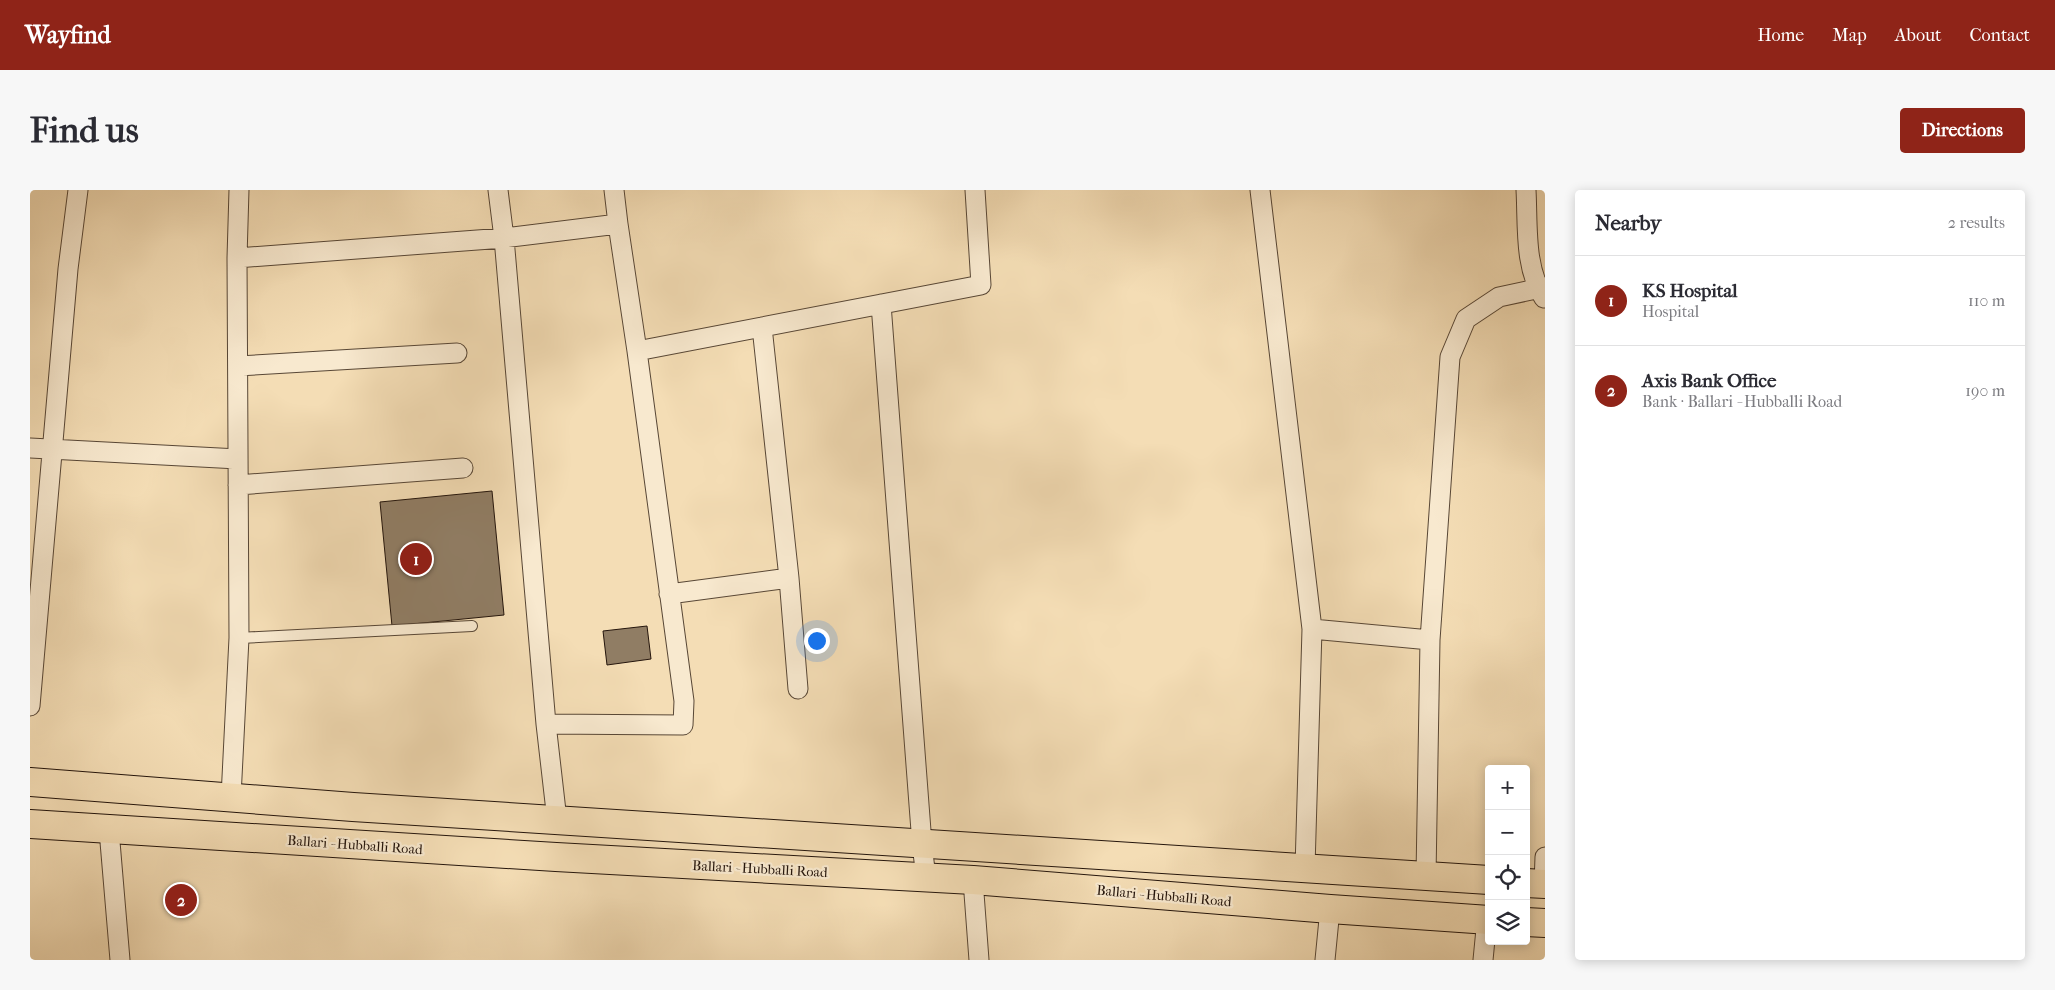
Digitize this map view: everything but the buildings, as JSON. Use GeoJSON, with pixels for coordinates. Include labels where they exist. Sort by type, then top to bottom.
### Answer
{"type":"FeatureCollection","features":[{"type":"Feature","properties":{"kind":"main road"},"geometry":{"type":"LineString","coordinates":[[30,782],[557,820],[1485,880]]}},
{"type":"Feature","properties":{"kind":"main road"},"geometry":{"type":"LineString","coordinates":[[210,835],[222,796]]}},
{"type":"Feature","properties":{"kind":"main road","name":"Ballari - Hubballi Road"},"geometry":{"type":"LineString","coordinates":[[30,824],[556,858],[973,880],[1330,910],[1485,919]]}},
{"type":"Feature","properties":{"kind":"main road"},"geometry":{"type":"LineString","coordinates":[[1265,904],[1266,866]]}},
{"type":"Feature","properties":{"kind":"main road"},"geometry":{"type":"LineString","coordinates":[[1530,922],[1545,924]]}},
{"type":"Feature","properties":{"kind":"street"},"geometry":{"type":"LineString","coordinates":[[30,706],[68,269],[78,190]]}},
{"type":"Feature","properties":{"kind":"street"},"geometry":{"type":"LineString","coordinates":[[222,796],[239,638],[237,258],[239,190]]}},
{"type":"Feature","properties":{"kind":"street"},"geometry":{"type":"LineString","coordinates":[[498,190],[504,238],[546,724],[557,820]]}},
{"type":"Feature","properties":{"kind":"street"},"geometry":{"type":"LineString","coordinates":[[546,724],[683,725],[684,702],[614,190]]}},
{"type":"Feature","properties":{"kind":"street"},"geometry":{"type":"LineString","coordinates":[[637,350],[982,285],[975,190]]}},
{"type":"Feature","properties":{"kind":"street"},"geometry":{"type":"LineString","coordinates":[[1260,190],[1312,629],[1305,868]]}},
{"type":"Feature","properties":{"kind":"street"},"geometry":{"type":"LineString","coordinates":[[1426,876],[1430,640],[1450,356],[1466,319],[1499,296],[1542,291],[1530,263],[1526,190]]}},
{"type":"Feature","properties":{"kind":"street"},"geometry":{"type":"LineString","coordinates":[[237,258],[504,238],[618,224]]}},
{"type":"Feature","properties":{"kind":"street"},"geometry":{"type":"LineString","coordinates":[[881,304],[926,878]]}},
{"type":"Feature","properties":{"kind":"street"},"geometry":{"type":"LineString","coordinates":[[762,327],[798,689]]}},
{"type":"Feature","properties":{"kind":"street"},"geometry":{"type":"LineString","coordinates":[[238,366],[457,353]]}},
{"type":"Feature","properties":{"kind":"street"},"geometry":{"type":"LineString","coordinates":[[30,448],[238,458]]}},
{"type":"Feature","properties":{"kind":"street"},"geometry":{"type":"LineString","coordinates":[[238,485],[463,468]]}},
{"type":"Feature","properties":{"kind":"street"},"geometry":{"type":"LineString","coordinates":[[670,594],[788,578]]}},
{"type":"Feature","properties":{"kind":"street"},"geometry":{"type":"LineString","coordinates":[[1312,629],[1430,640]]}},
{"type":"Feature","properties":{"kind":"street"},"geometry":{"type":"LineString","coordinates":[[109,830],[120,960]]}},
{"type":"Feature","properties":{"kind":"street"},"geometry":{"type":"LineString","coordinates":[[1538,884],[1545,857]]}},
{"type":"Feature","properties":{"kind":"street"},"geometry":{"type":"LineString","coordinates":[[973,880],[979,960]]}},
{"type":"Feature","properties":{"kind":"street"},"geometry":{"type":"LineString","coordinates":[[1325,960],[1330,910]]}},
{"type":"Feature","properties":{"kind":"street"},"geometry":{"type":"LineString","coordinates":[[1483,960],[1485,944]]}},
{"type":"Feature","properties":{"kind":"lane"},"geometry":{"type":"LineString","coordinates":[[239,638],[472,626]]}},
{"type":"Feature","properties":{"kind":"place","name":"KS Hospital"},"geometry":{"type":"Point","coordinates":[416,559]}},
{"type":"Feature","properties":{"kind":"place","name":"Axis Bank Office"},"geometry":{"type":"Point","coordinates":[181,900]}}]}
